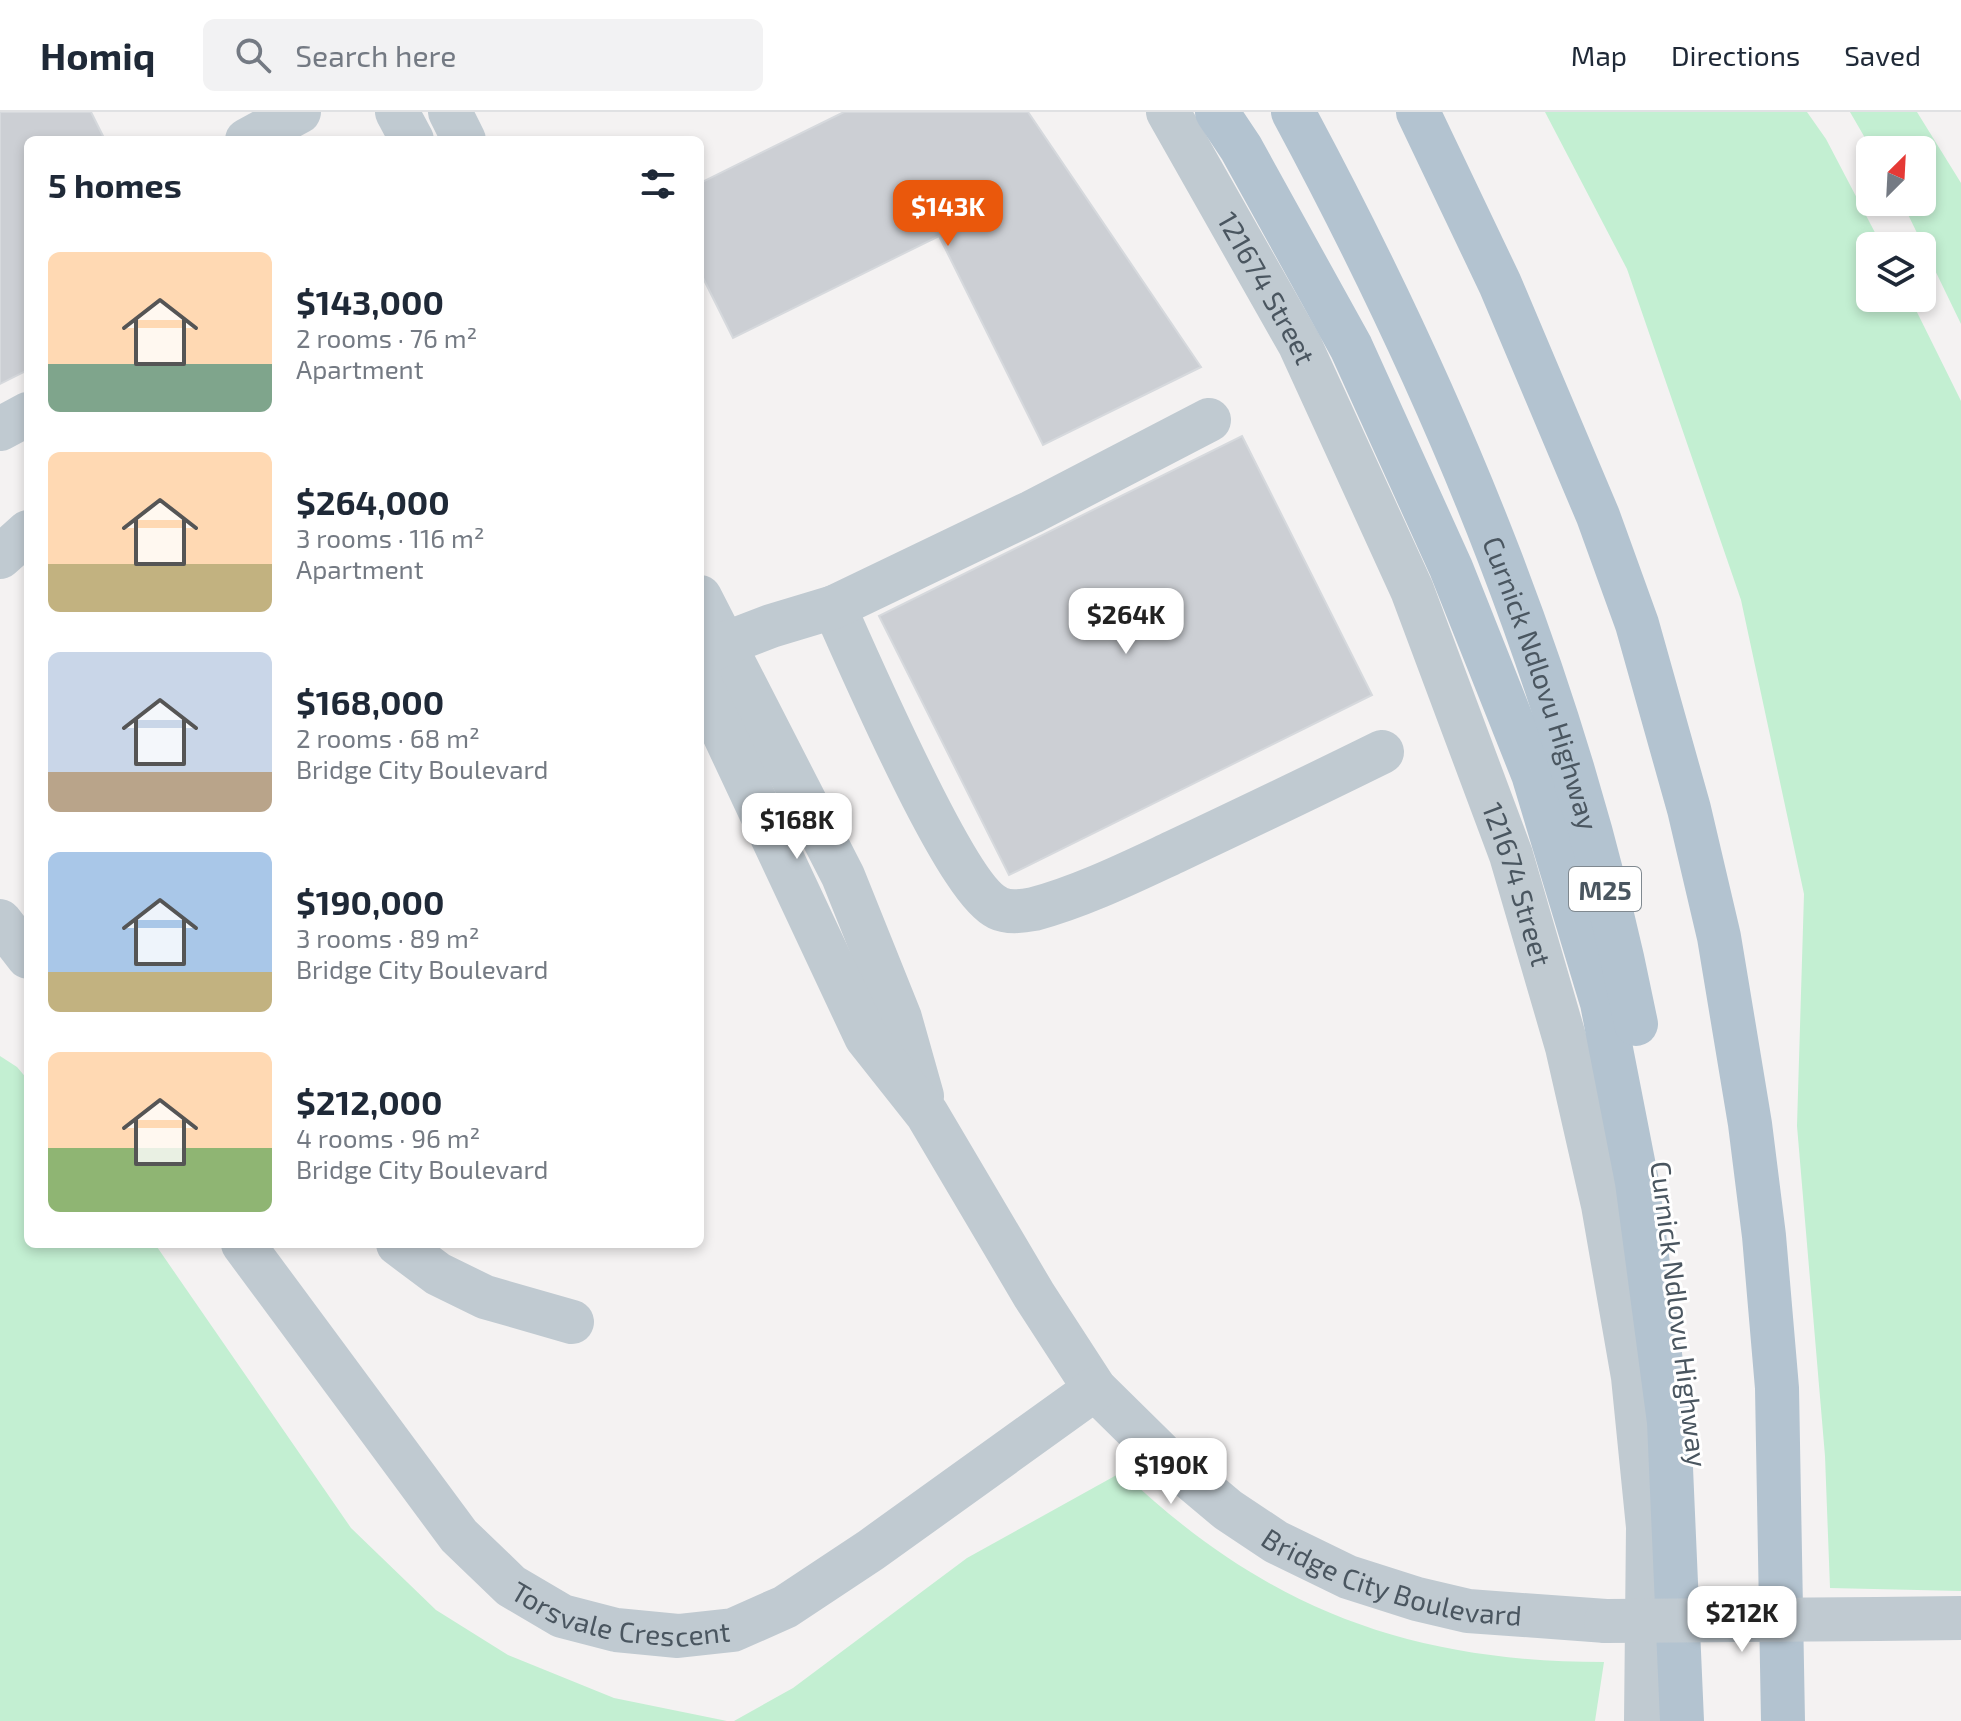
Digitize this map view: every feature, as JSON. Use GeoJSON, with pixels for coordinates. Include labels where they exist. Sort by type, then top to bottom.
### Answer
{"type":"FeatureCollection","features":[{"type":"Feature","properties":{"kind":"main road"},"geometry":{"type":"LineString","coordinates":[[1217,112],[1241,148],[1351,347],[1451,568],[1533,774],[1602,1003],[1637,1182],[1669,1422],[1682,1721]]}},
{"type":"Feature","properties":{"kind":"main road","name":"Curnick Ndlovu Highway"},"geometry":{"type":"LineString","coordinates":[[1293,112],[1350,217],[1417,358],[1482,509],[1525,624],[1595,846],[1649,1089],[1683,1303],[1697,1425],[1707,1567],[1707,1721]]}},
{"type":"Feature","properties":{"kind":"main road"},"geometry":{"type":"LineString","coordinates":[[1422,116],[1500,284],[1598,516],[1641,638],[1689,809],[1719,937],[1752,1138],[1776,1372],[1783,1721]]}},
{"type":"Feature","properties":{"kind":"street"},"geometry":{"type":"LineString","coordinates":[[254,136],[299,112]]}},
{"type":"Feature","properties":{"kind":"street"},"geometry":{"type":"LineString","coordinates":[[397,112],[410,136]]}},
{"type":"Feature","properties":{"kind":"street"},"geometry":{"type":"LineString","coordinates":[[450,112],[462,136]]}},
{"type":"Feature","properties":{"kind":"street","name":"121674 Street"},"geometry":{"type":"LineString","coordinates":[[1168,112],[1300,345],[1412,590],[1516,869],[1567,1047],[1603,1205],[1633,1377],[1648,1527],[1646,1721]]}},
{"type":"Feature","properties":{"kind":"street"},"geometry":{"type":"LineString","coordinates":[[0,429],[24,416]]}},
{"type":"Feature","properties":{"kind":"street"},"geometry":{"type":"LineString","coordinates":[[712,650],[834,607],[1032,512],[1209,420]]}},
{"type":"Feature","properties":{"kind":"street"},"geometry":{"type":"LineString","coordinates":[[0,557],[24,536]]}},
{"type":"Feature","properties":{"kind":"street"},"geometry":{"type":"LineString","coordinates":[[834,607],[950,847],[968,878],[998,908],[1010,911],[1032,909],[1122,876],[1382,752]]}},
{"type":"Feature","properties":{"kind":"street","name":"Bridge City Boulevard"},"geometry":{"type":"LineString","coordinates":[[704,615],[712,650],[843,876],[883,1027]]}},
{"type":"Feature","properties":{"kind":"street","name":"Bridge City Boulevard"},"geometry":{"type":"LineString","coordinates":[[704,691],[927,1114],[1034,1295],[1095,1389],[1160,1453],[1228,1510],[1276,1542],[1348,1577],[1468,1611],[1606,1621],[1961,1618]]}},
{"type":"Feature","properties":{"kind":"street","name":"Torsvale Crescent"},"geometry":{"type":"LineString","coordinates":[[246,1248],[459,1536],[511,1586],[562,1616],[616,1630],[678,1636],[733,1630],[785,1607],[871,1550],[1095,1389]]}},
{"type":"Feature","properties":{"kind":"street"},"geometry":{"type":"LineString","coordinates":[[403,1248],[438,1274],[485,1297],[572,1322]]}},
{"type":"Feature","properties":{"kind":"green space"},"geometry":{"type":"Polygon","coordinates":[[[1545,112],[1807,112],[1826,139],[1856,196],[1856,216],[1866,216],[1875,232],[1856,232],[1856,312],[1917,312],[1961,401],[1961,1591],[1830,1588],[1825,1456],[1797,1126],[1804,894],[1741,600],[1627,269],[1545,112]]]}},
{"type":"Feature","properties":{"kind":"green space"},"geometry":{"type":"Polygon","coordinates":[[[1850,112],[1917,112],[1932,136],[1864,136],[1850,112]]]}},
{"type":"Feature","properties":{"kind":"green space"},"geometry":{"type":"Polygon","coordinates":[[[1936,143],[1961,183],[1961,324],[1936,272],[1936,232],[1917,232],[1909,216],[1936,216],[1936,143]]]}},
{"type":"Feature","properties":{"kind":"green space"},"geometry":{"type":"Polygon","coordinates":[[[0,1056],[24,1075],[24,1248],[158,1248],[351,1528],[436,1610],[508,1655],[614,1698],[727,1721],[0,1721],[0,1056]]]}},
{"type":"Feature","properties":{"kind":"green space"},"geometry":{"type":"Polygon","coordinates":[[[1122,1472],[1176,1519],[1230,1559],[1285,1592],[1343,1618],[1403,1638],[1466,1651],[1533,1659],[1604,1662],[1595,1721],[734,1721],[793,1688],[967,1558],[1122,1472]]]}},
{"type":"Feature","properties":{"kind":"building"},"geometry":{"type":"Polygon","coordinates":[[[0,112],[91,112],[103,136],[24,136],[24,372],[0,384],[0,112]]]}},
{"type":"Feature","properties":{"kind":"building"},"geometry":{"type":"Polygon","coordinates":[[[844,112],[1028,112],[1201,367],[1043,445],[939,236],[733,338],[704,280],[704,181],[844,112]]]}},
{"type":"Feature","properties":{"kind":"building"},"geometry":{"type":"Polygon","coordinates":[[[1242,436],[1372,695],[1009,875],[879,616],[1242,436]]]}}]}
